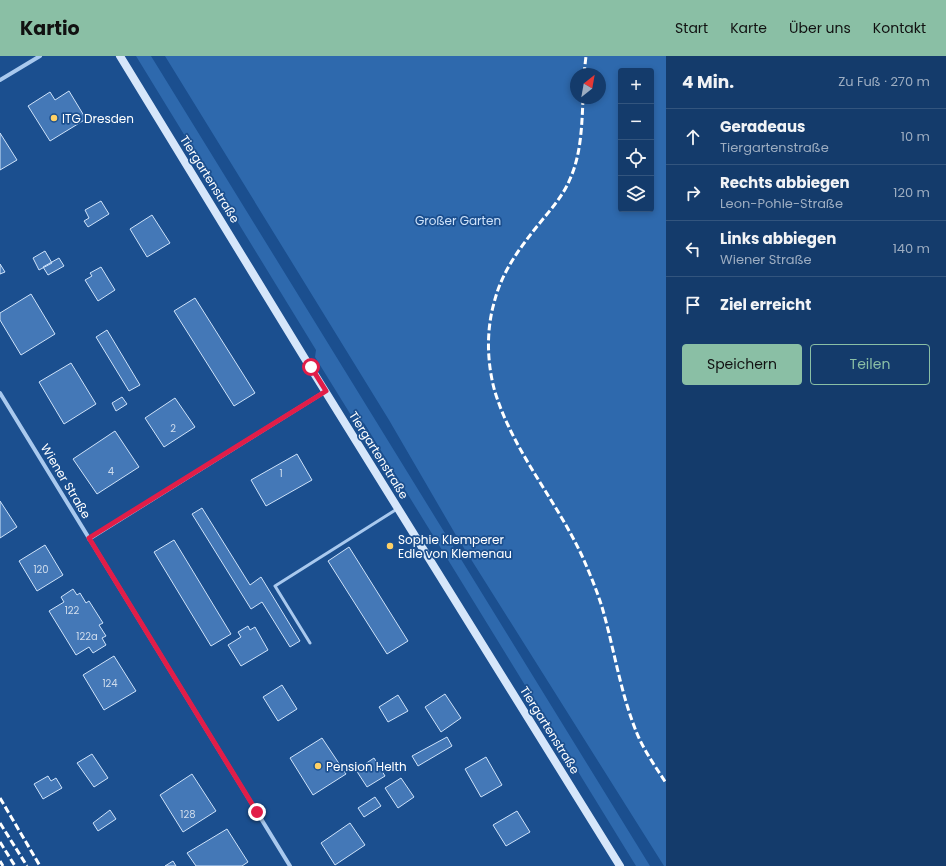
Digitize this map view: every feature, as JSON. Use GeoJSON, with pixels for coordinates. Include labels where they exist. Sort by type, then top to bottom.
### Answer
{"type":"FeatureCollection","features":[{"type":"Feature","properties":{"kind":"main road","name":"Tiergartenstraße"},"geometry":{"type":"LineString","coordinates":[[120,56],[620,866]]}},
{"type":"Feature","properties":{"kind":"street"},"geometry":{"type":"LineString","coordinates":[[0,80],[40,56]]}},
{"type":"Feature","properties":{"kind":"street"},"geometry":{"type":"LineString","coordinates":[[89,538],[326,391]]}},
{"type":"Feature","properties":{"kind":"street","name":"Wiener Straße"},"geometry":{"type":"LineString","coordinates":[[0,393],[290,866]]}},
{"type":"Feature","properties":{"kind":"lane"},"geometry":{"type":"LineString","coordinates":[[310,643],[274,586],[398,508]]}},
{"type":"Feature","properties":{"kind":"green space"},"geometry":{"type":"Polygon","coordinates":[[[136,56],[151,56],[650,866],[636,866],[364,423],[354,420],[315,357],[316,350],[136,56]]]}},
{"type":"Feature","properties":{"kind":"green space","name":"Großer Garten"},"geometry":{"type":"Polygon","coordinates":[[[165,56],[666,56],[666,866],[664,866],[457,537],[389,420],[165,56]]]}},
{"type":"Feature","properties":{"kind":"building"},"geometry":{"type":"Polygon","coordinates":[[[69,91],[86,119],[50,141],[28,106],[50,92],[55,100],[69,91]]]}},
{"type":"Feature","properties":{"kind":"building"},"geometry":{"type":"Polygon","coordinates":[[[0,133],[17,160],[0,170],[0,133]]]}},
{"type":"Feature","properties":{"kind":"building"},"geometry":{"type":"Polygon","coordinates":[[[101,201],[109,214],[88,227],[84,221],[89,218],[85,210],[101,201]]]}},
{"type":"Feature","properties":{"kind":"building"},"geometry":{"type":"Polygon","coordinates":[[[152,215],[170,243],[147,257],[130,229],[152,215]]]}},
{"type":"Feature","properties":{"kind":"building"},"geometry":{"type":"Polygon","coordinates":[[[45,251],[52,263],[39,270],[33,258],[45,251]]]}},
{"type":"Feature","properties":{"kind":"building"},"geometry":{"type":"Polygon","coordinates":[[[59,258],[64,266],[48,275],[43,267],[59,258]]]}},
{"type":"Feature","properties":{"kind":"building"},"geometry":{"type":"Polygon","coordinates":[[[0,264],[5,272],[0,274],[0,264]]]}},
{"type":"Feature","properties":{"kind":"building"},"geometry":{"type":"Polygon","coordinates":[[[101,267],[115,290],[98,301],[85,280],[92,276],[90,273],[101,267]]]}},
{"type":"Feature","properties":{"kind":"building"},"geometry":{"type":"Polygon","coordinates":[[[31,294],[55,334],[21,355],[0,320],[0,313],[31,294]]]}},
{"type":"Feature","properties":{"kind":"building"},"geometry":{"type":"Polygon","coordinates":[[[195,298],[255,393],[234,406],[174,311],[195,298]]]}},
{"type":"Feature","properties":{"kind":"building"},"geometry":{"type":"Polygon","coordinates":[[[107,330],[140,385],[129,391],[96,337],[107,330]]]}},
{"type":"Feature","properties":{"kind":"building"},"geometry":{"type":"Polygon","coordinates":[[[71,363],[96,404],[64,424],[39,382],[71,363]]]}},
{"type":"Feature","properties":{"kind":"building"},"geometry":{"type":"Polygon","coordinates":[[[122,397],[127,404],[116,411],[112,403],[122,397]]]}},
{"type":"Feature","properties":{"kind":"building"},"geometry":{"type":"Polygon","coordinates":[[[175,398],[195,427],[164,447],[145,418],[175,398]]]}},
{"type":"Feature","properties":{"kind":"building"},"geometry":{"type":"Polygon","coordinates":[[[115,431],[139,467],[97,494],[73,459],[115,431]]]}},
{"type":"Feature","properties":{"kind":"building"},"geometry":{"type":"Polygon","coordinates":[[[297,454],[312,480],[266,506],[251,480],[297,454]]]}},
{"type":"Feature","properties":{"kind":"building"},"geometry":{"type":"Polygon","coordinates":[[[0,501],[17,527],[0,538],[0,501]]]}},
{"type":"Feature","properties":{"kind":"building"},"geometry":{"type":"Polygon","coordinates":[[[202,508],[250,585],[261,577],[300,641],[290,647],[262,602],[251,609],[192,514],[202,508]]]}},
{"type":"Feature","properties":{"kind":"building"},"geometry":{"type":"Polygon","coordinates":[[[174,540],[231,634],[211,646],[154,552],[174,540]]]}},
{"type":"Feature","properties":{"kind":"building"},"geometry":{"type":"Polygon","coordinates":[[[45,545],[63,575],[37,591],[19,561],[45,545]]]}},
{"type":"Feature","properties":{"kind":"building"},"geometry":{"type":"Polygon","coordinates":[[[349,547],[408,641],[387,654],[328,561],[349,547]]]}},
{"type":"Feature","properties":{"kind":"building"},"geometry":{"type":"Polygon","coordinates":[[[73,589],[77,595],[80,593],[86,603],[89,601],[103,623],[99,625],[106,636],[102,638],[106,645],[93,653],[89,647],[76,655],[49,611],[64,602],[61,597],[73,589]]]}},
{"type":"Feature","properties":{"kind":"building"},"geometry":{"type":"Polygon","coordinates":[[[248,626],[250,630],[255,627],[268,650],[241,666],[228,645],[241,637],[238,632],[248,626]]]}},
{"type":"Feature","properties":{"kind":"building"},"geometry":{"type":"Polygon","coordinates":[[[114,656],[136,691],[104,710],[83,675],[114,656]]]}},
{"type":"Feature","properties":{"kind":"building"},"geometry":{"type":"Polygon","coordinates":[[[282,685],[297,709],[278,721],[263,697],[282,685]]]}},
{"type":"Feature","properties":{"kind":"building"},"geometry":{"type":"Polygon","coordinates":[[[445,694],[461,718],[441,732],[425,707],[445,694]]]}},
{"type":"Feature","properties":{"kind":"building"},"geometry":{"type":"Polygon","coordinates":[[[398,695],[408,711],[388,722],[379,707],[398,695]]]}},
{"type":"Feature","properties":{"kind":"building"},"geometry":{"type":"Polygon","coordinates":[[[447,737],[452,746],[418,766],[412,756],[447,737]]]}},
{"type":"Feature","properties":{"kind":"building","name":"Pension Helth"},"geometry":{"type":"Polygon","coordinates":[[[322,738],[346,774],[313,795],[290,758],[322,738]]]}},
{"type":"Feature","properties":{"kind":"building"},"geometry":{"type":"Polygon","coordinates":[[[92,754],[108,778],[94,787],[77,763],[92,754]]]}},
{"type":"Feature","properties":{"kind":"building"},"geometry":{"type":"Polygon","coordinates":[[[486,757],[502,785],[481,797],[465,769],[486,757]]]}},
{"type":"Feature","properties":{"kind":"building"},"geometry":{"type":"Polygon","coordinates":[[[374,758],[385,776],[367,787],[356,770],[374,758]]]}},
{"type":"Feature","properties":{"kind":"building"},"geometry":{"type":"Polygon","coordinates":[[[192,774],[216,811],[183,832],[160,795],[192,774]]]}},
{"type":"Feature","properties":{"kind":"building"},"geometry":{"type":"Polygon","coordinates":[[[48,776],[51,781],[56,778],[62,788],[43,799],[34,784],[48,776]]]}},
{"type":"Feature","properties":{"kind":"building"},"geometry":{"type":"Polygon","coordinates":[[[401,778],[414,797],[398,808],[385,788],[401,778]]]}},
{"type":"Feature","properties":{"kind":"building"},"geometry":{"type":"Polygon","coordinates":[[[375,797],[381,806],[364,817],[358,808],[375,797]]]}},
{"type":"Feature","properties":{"kind":"building"},"geometry":{"type":"Polygon","coordinates":[[[110,810],[116,819],[98,831],[93,823],[110,810]]]}},
{"type":"Feature","properties":{"kind":"building"},"geometry":{"type":"Polygon","coordinates":[[[517,811],[530,832],[506,846],[493,825],[517,811]]]}},
{"type":"Feature","properties":{"kind":"building"},"geometry":{"type":"Polygon","coordinates":[[[350,823],[365,845],[335,865],[321,843],[350,823]]]}},
{"type":"Feature","properties":{"kind":"building"},"geometry":{"type":"Polygon","coordinates":[[[227,829],[248,862],[242,866],[196,866],[187,853],[227,829]]]}},
{"type":"Feature","properties":{"kind":"building"},"geometry":{"type":"Polygon","coordinates":[[[173,861],[176,866],[165,866],[173,861]]]}},
{"type":"Feature","properties":{"kind":"railway"},"geometry":{"type":"LineString","coordinates":[[585,68],[586,56]]}},
{"type":"Feature","properties":{"kind":"railway"},"geometry":{"type":"LineString","coordinates":[[583,104],[579,150],[570,179],[558,200],[514,258],[507,269],[498,291],[491,314],[488,348],[490,370],[495,392],[513,436],[573,537],[586,564],[602,607],[630,716],[642,744],[666,783]]}},
{"type":"Feature","properties":{"kind":"railway"},"geometry":{"type":"LineString","coordinates":[[0,798],[40,866]]}},
{"type":"Feature","properties":{"kind":"railway"},"geometry":{"type":"LineString","coordinates":[[0,823],[27,866]]}},
{"type":"Feature","properties":{"kind":"railway"},"geometry":{"type":"LineString","coordinates":[[0,842],[15,866]]}},
{"type":"Feature","properties":{"kind":"railway"},"geometry":{"type":"LineString","coordinates":[[0,861],[3,866]]}},
{"type":"Feature","properties":{"kind":"place","name":"ITG Dresden"},"geometry":{"type":"Point","coordinates":[54,118]}},
{"type":"Feature","properties":{"kind":"place","name":"Sophie Klemperer Edle von Klemenau"},"geometry":{"type":"Point","coordinates":[390,546]}},
{"type":"Feature","properties":{"kind":"place","name":"Pension Helth"},"geometry":{"type":"Point","coordinates":[318,766]}},
{"type":"Feature","properties":{"kind":"route"},"geometry":{"type":"LineString","coordinates":[[257,812],[89,538],[326,391],[311,367]]}}]}
